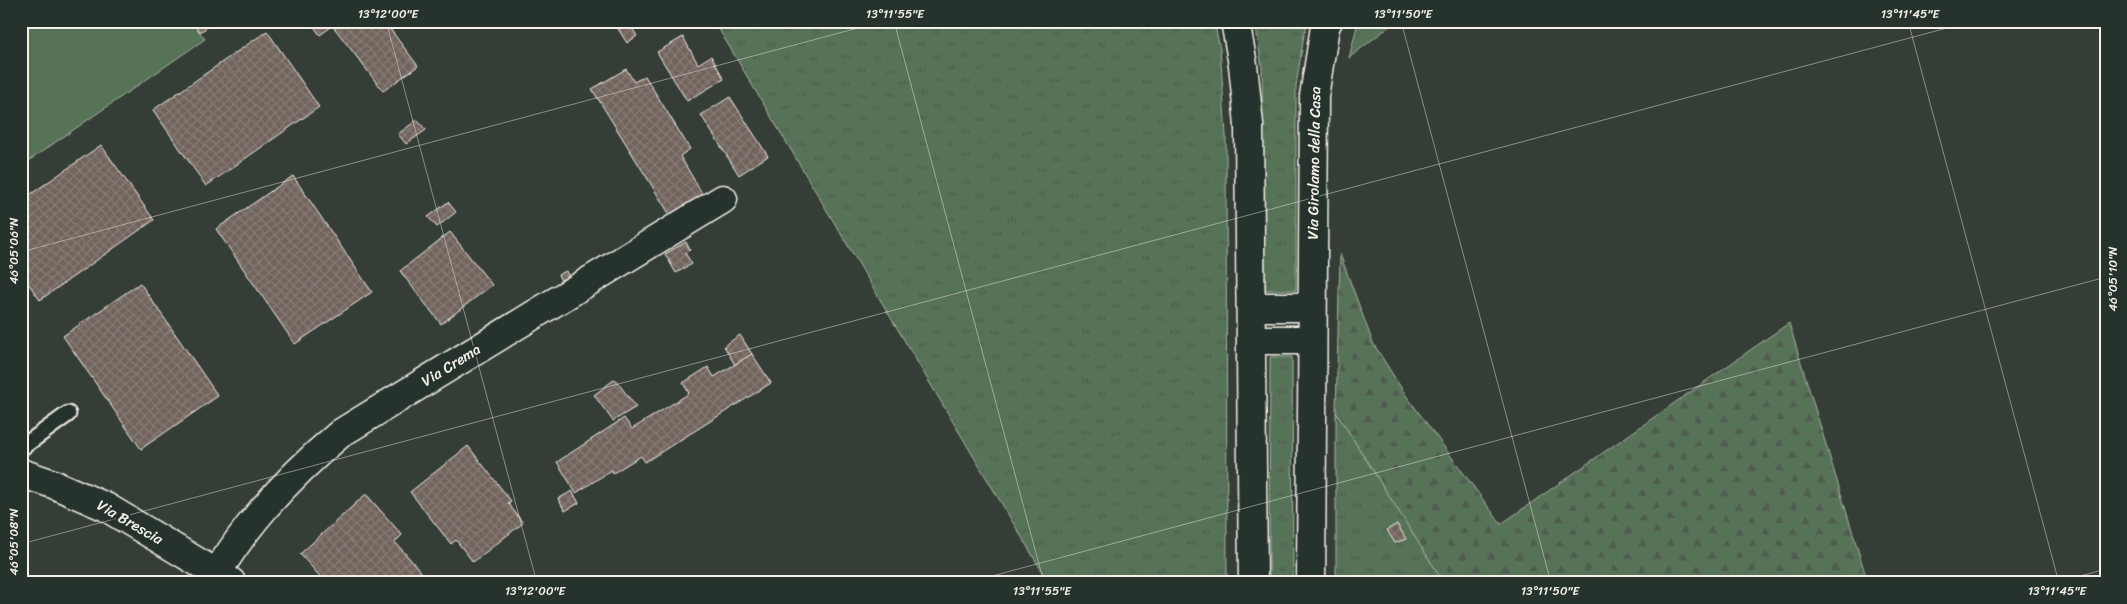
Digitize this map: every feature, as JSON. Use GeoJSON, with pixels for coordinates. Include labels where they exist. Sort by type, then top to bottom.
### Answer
{"type":"FeatureCollection","features":[{"type":"Feature","properties":{"kind":"main road"},"geometry":{"type":"LineString","coordinates":[[1235,21],[1243,65],[1249,126],[1252,340],[1252,583]]}},
{"type":"Feature","properties":{"kind":"main road","name":"Via Girolamo della Casa"},"geometry":{"type":"LineString","coordinates":[[1311,583],[1314,96],[1325,27],[1328,21]]}},
{"type":"Feature","properties":{"kind":"main road","name":"Via Crema"},"geometry":{"type":"LineString","coordinates":[[224,578],[235,543],[309,460],[341,433],[723,199]]}},
{"type":"Feature","properties":{"kind":"main road"},"geometry":{"type":"LineString","coordinates":[[1251,307],[1312,307]]}},
{"type":"Feature","properties":{"kind":"main road"},"geometry":{"type":"LineString","coordinates":[[1252,340],[1312,340]]}},
{"type":"Feature","properties":{"kind":"main road","name":"Via Brescia"},"geometry":{"type":"LineString","coordinates":[[21,473],[98,503],[224,578]]}},
{"type":"Feature","properties":{"kind":"lane"},"geometry":{"type":"LineString","coordinates":[[21,448],[68,414]]}},
{"type":"Feature","properties":{"kind":"green space"},"geometry":{"type":"Polygon","coordinates":[[[21,21],[191,21],[205,39],[21,166],[21,21]]]}},
{"type":"Feature","properties":{"kind":"green space"},"geometry":{"type":"Polygon","coordinates":[[[714,21],[1214,21],[1220,49],[1226,135],[1227,583],[1049,583],[714,21]]]}},
{"type":"Feature","properties":{"kind":"green space"},"geometry":{"type":"Polygon","coordinates":[[[1255,21],[1308,21],[1296,86],[1296,290],[1265,290],[1262,68],[1255,21]]]}},
{"type":"Feature","properties":{"kind":"green space"},"geometry":{"type":"Polygon","coordinates":[[[1358,21],[1396,21],[1349,58],[1357,26],[1358,21]]]}},
{"type":"Feature","properties":{"kind":"green space"},"geometry":{"type":"Polygon","coordinates":[[[1340,254],[1373,343],[1405,394],[1501,524],[1789,323],[1868,583],[1444,583],[1336,412],[1340,254]]]}},
{"type":"Feature","properties":{"kind":"green space"},"geometry":{"type":"Polygon","coordinates":[[[1270,357],[1292,357],[1293,583],[1269,583],[1270,357]]]}},
{"type":"Feature","properties":{"kind":"green space"},"geometry":{"type":"Polygon","coordinates":[[[1336,412],[1432,563],[1444,583],[1336,583],[1336,412]]]}},
{"type":"Feature","properties":{"kind":"building"},"geometry":{"type":"Polygon","coordinates":[[[195,21],[216,21],[200,32],[193,23],[195,21]]]}},
{"type":"Feature","properties":{"kind":"building"},"geometry":{"type":"Polygon","coordinates":[[[310,21],[327,21],[331,27],[320,35],[310,21]]]}},
{"type":"Feature","properties":{"kind":"building"},"geometry":{"type":"Polygon","coordinates":[[[329,21],[384,21],[418,66],[383,91],[329,21]]]}},
{"type":"Feature","properties":{"kind":"building"},"geometry":{"type":"Polygon","coordinates":[[[618,21],[628,21],[637,36],[627,43],[615,24],[618,21]]]}},
{"type":"Feature","properties":{"kind":"building"},"geometry":{"type":"Polygon","coordinates":[[[267,31],[319,107],[206,186],[153,110],[267,31]]]}},
{"type":"Feature","properties":{"kind":"building"},"geometry":{"type":"Polygon","coordinates":[[[683,37],[698,64],[711,56],[724,79],[687,101],[657,52],[683,37]]]}},
{"type":"Feature","properties":{"kind":"building"},"geometry":{"type":"Polygon","coordinates":[[[626,69],[634,82],[645,76],[690,149],[680,156],[703,195],[670,215],[592,89],[626,69]]]}},
{"type":"Feature","properties":{"kind":"building"},"geometry":{"type":"Polygon","coordinates":[[[730,97],[768,156],[739,175],[701,115],[730,97]]]}},
{"type":"Feature","properties":{"kind":"building"},"geometry":{"type":"Polygon","coordinates":[[[417,120],[426,130],[406,144],[398,134],[417,120]]]}},
{"type":"Feature","properties":{"kind":"building"},"geometry":{"type":"Polygon","coordinates":[[[101,145],[154,220],[40,300],[21,273],[21,201],[101,145]]]}},
{"type":"Feature","properties":{"kind":"building"},"geometry":{"type":"Polygon","coordinates":[[[293,176],[372,292],[295,344],[216,229],[293,176]]]}},
{"type":"Feature","properties":{"kind":"building"},"geometry":{"type":"Polygon","coordinates":[[[448,202],[456,212],[437,227],[428,217],[448,202]]]}},
{"type":"Feature","properties":{"kind":"building"},"geometry":{"type":"Polygon","coordinates":[[[450,232],[492,285],[441,324],[400,271],[450,232]]]}},
{"type":"Feature","properties":{"kind":"building"},"geometry":{"type":"Polygon","coordinates":[[[686,242],[690,250],[685,253],[692,264],[676,273],[665,254],[686,242]]]}},
{"type":"Feature","properties":{"kind":"building"},"geometry":{"type":"Polygon","coordinates":[[[566,271],[569,277],[561,280],[558,275],[566,271]]]}},
{"type":"Feature","properties":{"kind":"building"},"geometry":{"type":"Polygon","coordinates":[[[140,283],[218,396],[141,449],[63,336],[140,283]]]}},
{"type":"Feature","properties":{"kind":"building"},"geometry":{"type":"Polygon","coordinates":[[[740,335],[752,354],[735,365],[724,346],[740,335]]]}},
{"type":"Feature","properties":{"kind":"building"},"geometry":{"type":"Polygon","coordinates":[[[752,354],[771,383],[645,462],[641,456],[613,473],[612,470],[576,493],[557,462],[624,418],[632,429],[685,396],[689,393],[683,383],[708,367],[714,377],[752,354]]]}},
{"type":"Feature","properties":{"kind":"building"},"geometry":{"type":"Polygon","coordinates":[[[615,379],[636,407],[613,421],[594,395],[615,379]]]}},
{"type":"Feature","properties":{"kind":"building"},"geometry":{"type":"Polygon","coordinates":[[[468,446],[511,501],[508,503],[523,523],[473,562],[456,540],[451,544],[410,492],[468,446]]]}},
{"type":"Feature","properties":{"kind":"building"},"geometry":{"type":"Polygon","coordinates":[[[572,491],[579,503],[565,511],[558,499],[572,491]]]}},
{"type":"Feature","properties":{"kind":"building"},"geometry":{"type":"Polygon","coordinates":[[[366,494],[402,535],[395,542],[431,583],[326,583],[300,554],[366,494]]]}},
{"type":"Feature","properties":{"kind":"building"},"geometry":{"type":"Polygon","coordinates":[[[1397,524],[1406,539],[1395,543],[1387,530],[1397,524]]]}}]}
